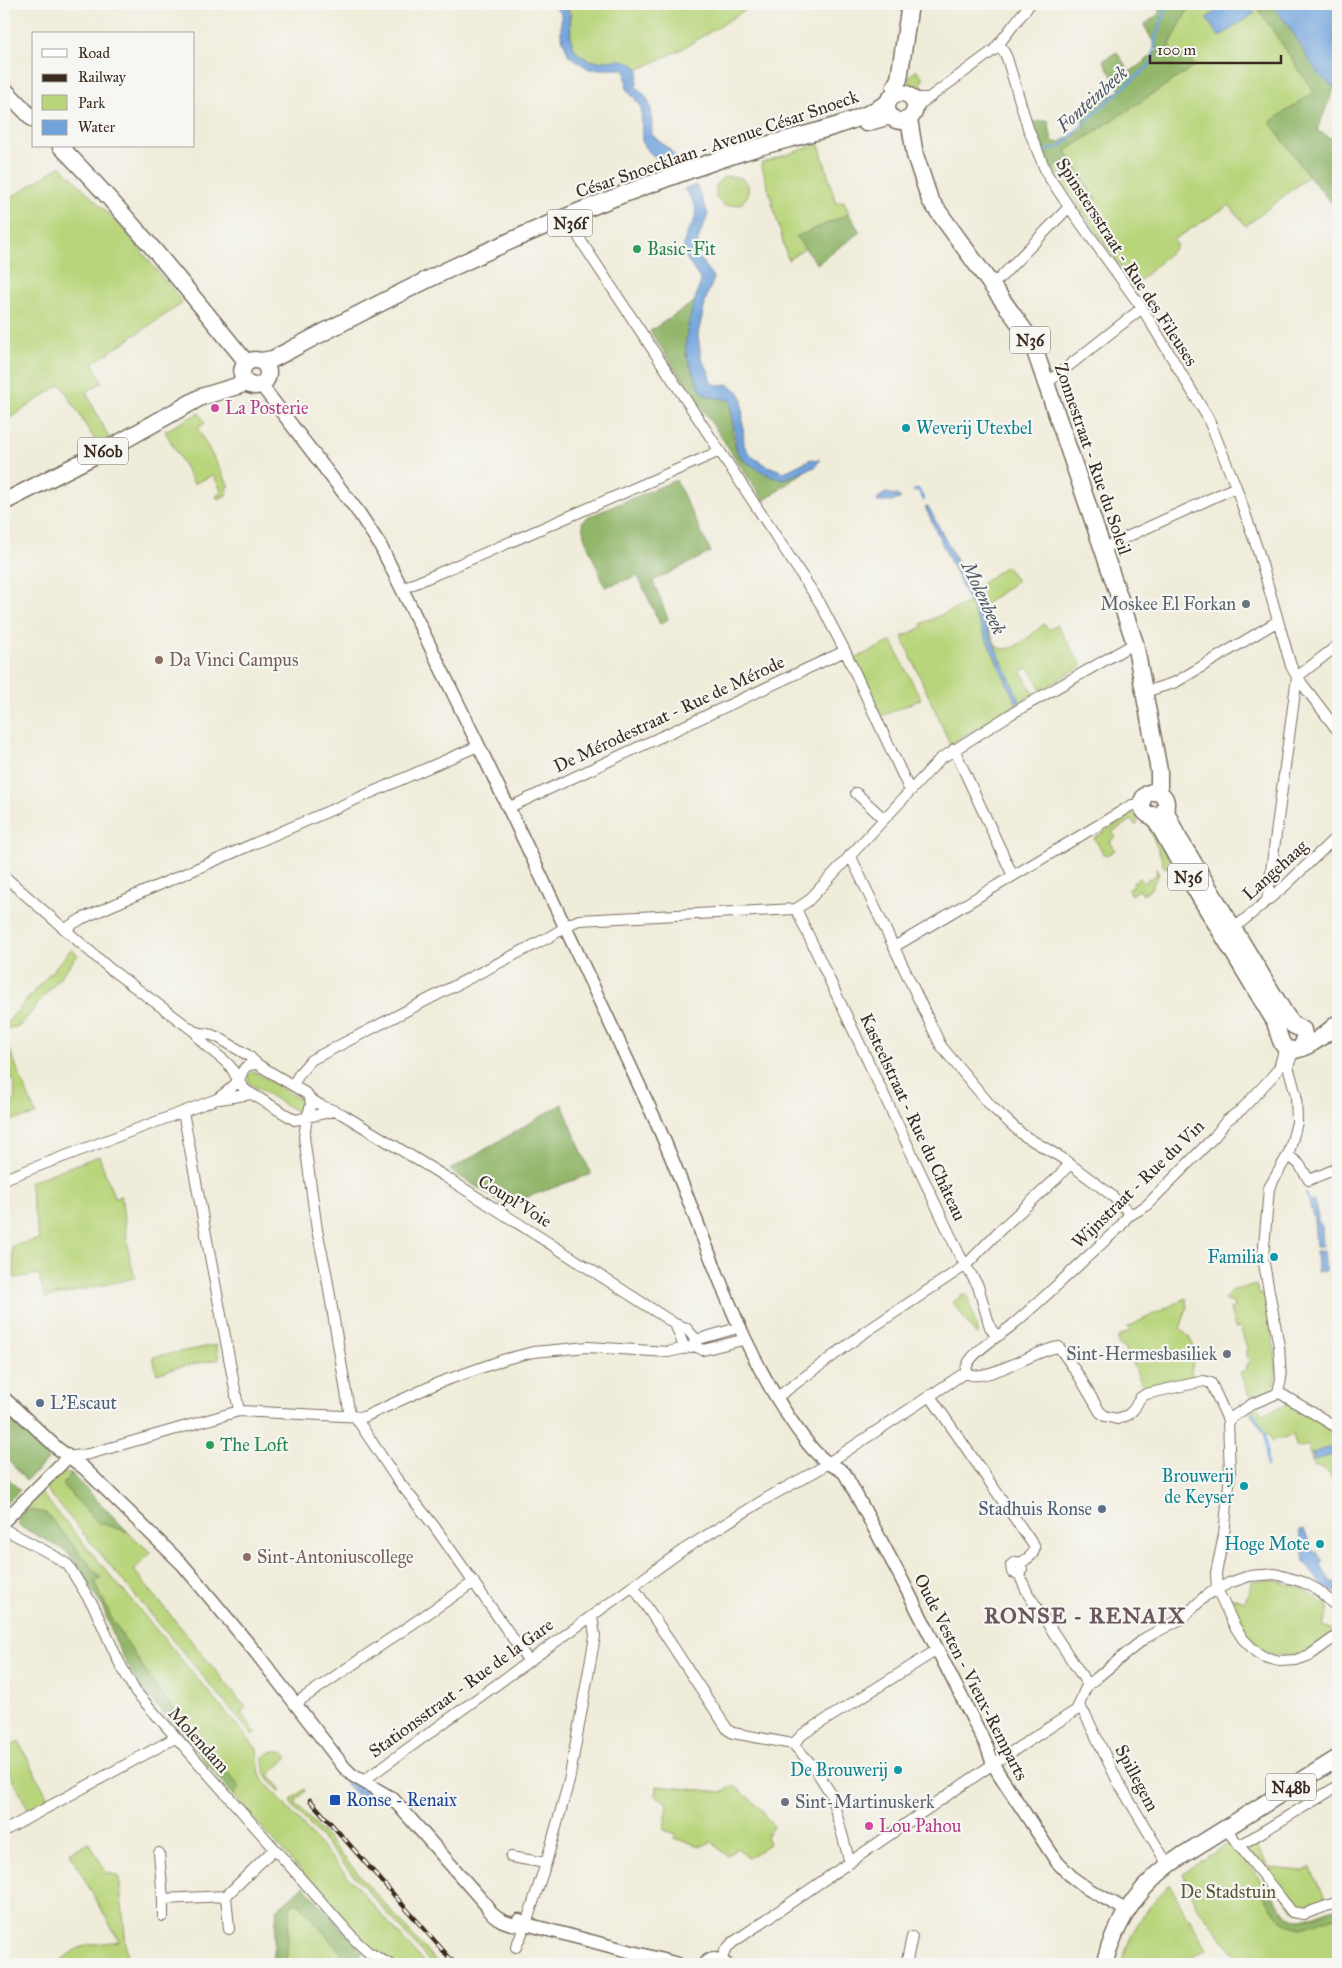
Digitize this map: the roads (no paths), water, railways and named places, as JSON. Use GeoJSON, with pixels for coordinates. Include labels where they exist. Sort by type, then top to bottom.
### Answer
{"type":"FeatureCollection","features":[{"type":"Feature","properties":{"kind":"main road"},"geometry":{"type":"LineString","coordinates":[[904,103],[910,4]]}},
{"type":"Feature","properties":{"kind":"main road"},"geometry":{"type":"LineString","coordinates":[[4,89],[32,118]]}},
{"type":"Feature","properties":{"kind":"main road","name":"Zonnestraat - Rue du Soleil"},"geometry":{"type":"LineString","coordinates":[[904,103],[903,129],[911,138],[930,200],[1029,337],[1047,383],[1135,643],[1159,771],[1159,793],[1166,802],[1154,810]]}},
{"type":"Feature","properties":{"kind":"main road","name":"César Snoecklaan - Avenue César Snoeck"},"geometry":{"type":"LineString","coordinates":[[254,372],[460,270],[570,222],[904,103]]}},
{"type":"Feature","properties":{"kind":"main road","name":"César Snoecklaan - Avenue César Snoeck"},"geometry":{"type":"LineString","coordinates":[[254,372],[273,358],[458,264],[557,220],[754,148],[904,103]]}},
{"type":"Feature","properties":{"kind":"main road"},"geometry":{"type":"LineString","coordinates":[[62,148],[99,186],[150,244],[254,372]]}},
{"type":"Feature","properties":{"kind":"main road","name":"N60b"},"geometry":{"type":"LineString","coordinates":[[4,502],[119,443],[200,397],[254,372]]}},
{"type":"Feature","properties":{"kind":"main road","name":"N36"},"geometry":{"type":"LineString","coordinates":[[1154,810],[1161,833],[1285,1014],[1298,1027]]}},
{"type":"Feature","properties":{"kind":"main road","name":"N36"},"geometry":{"type":"LineString","coordinates":[[1229,933],[1274,1020],[1290,1045]]}},
{"type":"Feature","properties":{"kind":"main road"},"geometry":{"type":"LineString","coordinates":[[1290,1045],[1286,1027],[1298,1027],[1315,1033],[1333,1027]]}},
{"type":"Feature","properties":{"kind":"main road"},"geometry":{"type":"LineString","coordinates":[[1290,1045],[1305,1040],[1298,1027]]}},
{"type":"Feature","properties":{"kind":"main road"},"geometry":{"type":"LineString","coordinates":[[1290,1045],[1322,1038],[1333,1027]]}},
{"type":"Feature","properties":{"kind":"main road","name":"N48b"},"geometry":{"type":"LineString","coordinates":[[1168,1865],[1338,1758]]}},
{"type":"Feature","properties":{"kind":"main road"},"geometry":{"type":"LineString","coordinates":[[1104,1964],[1112,1940],[1126,1910],[1144,1886],[1168,1865]]}},
{"type":"Feature","properties":{"kind":"street"},"geometry":{"type":"LineString","coordinates":[[904,103],[983,59],[1000,44],[1030,4]]}},
{"type":"Feature","properties":{"kind":"street","name":"Spinstersstraat - Rue des Fileuses"},"geometry":{"type":"LineString","coordinates":[[1000,44],[1007,58],[1028,128],[1047,174],[1068,207],[1142,308],[1208,418],[1236,487],[1259,554],[1291,666],[1297,677],[1338,731]]}},
{"type":"Feature","properties":{"kind":"street"},"geometry":{"type":"LineString","coordinates":[[990,282],[999,278],[1068,207]]}},
{"type":"Feature","properties":{"kind":"street"},"geometry":{"type":"LineString","coordinates":[[570,222],[820,603],[845,651],[910,791]]}},
{"type":"Feature","properties":{"kind":"street"},"geometry":{"type":"LineString","coordinates":[[1047,383],[1142,308]]}},
{"type":"Feature","properties":{"kind":"street","name":"Oude Vesten - Vieux-Remparts"},"geometry":{"type":"LineString","coordinates":[[254,372],[359,513],[380,545],[565,927],[672,1156],[716,1274],[776,1398],[808,1444],[827,1462],[843,1470],[900,1576],[987,1747],[993,1764],[1057,1862],[1074,1880],[1088,1890],[1126,1910]]}},
{"type":"Feature","properties":{"kind":"street"},"geometry":{"type":"LineString","coordinates":[[402,589],[720,451]]}},
{"type":"Feature","properties":{"kind":"street"},"geometry":{"type":"LineString","coordinates":[[1103,548],[1236,487]]}},
{"type":"Feature","properties":{"kind":"street"},"geometry":{"type":"LineString","coordinates":[[1145,692],[1176,682],[1278,621]]}},
{"type":"Feature","properties":{"kind":"street"},"geometry":{"type":"LineString","coordinates":[[292,1085],[311,1060],[579,920],[796,909],[808,901],[940,759],[1011,714],[1135,643]]}},
{"type":"Feature","properties":{"kind":"street"},"geometry":{"type":"LineString","coordinates":[[1267,901],[1297,677],[1338,645]]}},
{"type":"Feature","properties":{"kind":"street","name":"De Mérodestraat - Rue de Mérode"},"geometry":{"type":"LineString","coordinates":[[508,808],[845,651]]}},
{"type":"Feature","properties":{"kind":"street"},"geometry":{"type":"LineString","coordinates":[[65,929],[81,919],[478,746]]}},
{"type":"Feature","properties":{"kind":"street"},"geometry":{"type":"LineString","coordinates":[[954,749],[1014,876]]}},
{"type":"Feature","properties":{"kind":"street"},"geometry":{"type":"LineString","coordinates":[[856,793],[884,819]]}},
{"type":"Feature","properties":{"kind":"street"},"geometry":{"type":"LineString","coordinates":[[894,947],[1132,805],[1154,810]]}},
{"type":"Feature","properties":{"kind":"street","name":"Langehaag"},"geometry":{"type":"LineString","coordinates":[[1229,933],[1267,901],[1338,835]]}},
{"type":"Feature","properties":{"kind":"street"},"geometry":{"type":"LineString","coordinates":[[850,855],[941,1046],[998,1112],[1023,1135],[1062,1158],[1110,1194],[1131,1214]]}},
{"type":"Feature","properties":{"kind":"street"},"geometry":{"type":"LineString","coordinates":[[4,876],[109,968],[195,1032],[200,1042],[229,1066],[243,1088],[251,1094],[295,1120],[334,1111]]}},
{"type":"Feature","properties":{"kind":"street","name":"Kasteelstraat - Rue du Château"},"geometry":{"type":"LineString","coordinates":[[796,909],[980,1292],[990,1327],[994,1333],[1000,1335]]}},
{"type":"Feature","properties":{"kind":"street","name":"Coupl'Voie"},"geometry":{"type":"LineString","coordinates":[[195,1032],[212,1035],[249,1056],[257,1064],[307,1094],[310,1099],[342,1114],[444,1176],[675,1324],[690,1347]]}},
{"type":"Feature","properties":{"kind":"street"},"geometry":{"type":"LineString","coordinates":[[1278,1392],[1281,1379],[1279,1346],[1263,1258],[1269,1188],[1288,1156],[1295,1133],[1298,1113],[1294,1085],[1288,1066],[1290,1045]]}},
{"type":"Feature","properties":{"kind":"street","name":"Wijnstraat - Rue du Vin"},"geometry":{"type":"LineString","coordinates":[[966,1372],[969,1361],[1113,1233],[1131,1214],[1146,1206],[1215,1136],[1226,1121],[1242,1109],[1280,1068],[1290,1045]]}},
{"type":"Feature","properties":{"kind":"street"},"geometry":{"type":"LineString","coordinates":[[217,1099],[239,1080],[240,1073],[245,1068],[257,1064]]}},
{"type":"Feature","properties":{"kind":"street"},"geometry":{"type":"LineString","coordinates":[[4,1179],[217,1099],[251,1094]]}},
{"type":"Feature","properties":{"kind":"street"},"geometry":{"type":"LineString","coordinates":[[310,1099],[310,1111],[307,1117],[304,1137],[317,1230],[353,1417],[474,1582],[528,1660]]}},
{"type":"Feature","properties":{"kind":"street"},"geometry":{"type":"LineString","coordinates":[[183,1112],[239,1411]]}},
{"type":"Feature","properties":{"kind":"street"},"geometry":{"type":"LineString","coordinates":[[1288,1156],[1297,1161],[1309,1180],[1338,1168]]}},
{"type":"Feature","properties":{"kind":"street"},"geometry":{"type":"LineString","coordinates":[[776,1398],[870,1329],[966,1265],[1069,1165]]}},
{"type":"Feature","properties":{"kind":"street"},"geometry":{"type":"LineString","coordinates":[[5,1523],[68,1457],[89,1454],[239,1411],[353,1417],[369,1416],[425,1388],[465,1372],[533,1352],[581,1347],[668,1352],[690,1347],[699,1339],[743,1333]]}},
{"type":"Feature","properties":{"kind":"street"},"geometry":{"type":"LineString","coordinates":[[966,1372],[973,1376],[987,1374],[1035,1355],[1059,1348],[1079,1376],[1100,1412],[1104,1416],[1114,1419],[1130,1413],[1140,1398],[1145,1395],[1208,1382],[1214,1387],[1228,1420],[1230,1474],[1222,1547],[1216,1573],[1217,1589],[1234,1625],[1249,1646],[1264,1657],[1280,1661],[1296,1660],[1317,1651],[1338,1635]]}},
{"type":"Feature","properties":{"kind":"street","name":"Stationsstraat - Rue de la Gare"},"geometry":{"type":"LineString","coordinates":[[363,1781],[528,1660],[683,1550],[816,1471],[966,1372]]}},
{"type":"Feature","properties":{"kind":"street"},"geometry":{"type":"LineString","coordinates":[[1228,1420],[1252,1404],[1278,1392]]}},
{"type":"Feature","properties":{"kind":"street"},"geometry":{"type":"LineString","coordinates":[[1278,1392],[1338,1428]]}},
{"type":"Feature","properties":{"kind":"street"},"geometry":{"type":"LineString","coordinates":[[930,1396],[1032,1542],[1035,1548],[1034,1553],[1020,1568],[1028,1594],[1088,1685]]}},
{"type":"Feature","properties":{"kind":"street"},"geometry":{"type":"LineString","coordinates":[[4,1398],[68,1457],[84,1468],[183,1565],[296,1703],[344,1767],[393,1799],[486,1905],[489,1912],[508,1923],[526,1924],[678,1964]]}},
{"type":"Feature","properties":{"kind":"street","name":"Molendam"},"geometry":{"type":"LineString","coordinates":[[5,1523],[68,1565],[94,1607],[125,1676],[135,1691],[357,1942],[368,1952],[389,1964]]}},
{"type":"Feature","properties":{"kind":"street"},"geometry":{"type":"LineString","coordinates":[[715,1962],[729,1945],[993,1764],[1075,1711],[1088,1685],[1145,1638],[1183,1618],[1195,1605],[1217,1589],[1249,1576],[1275,1574],[1310,1586],[1338,1608]]}},
{"type":"Feature","properties":{"kind":"street"},"geometry":{"type":"LineString","coordinates":[[296,1703],[474,1582]]}},
{"type":"Feature","properties":{"kind":"street"},"geometry":{"type":"LineString","coordinates":[[633,1586],[728,1730],[733,1734],[793,1744],[814,1767],[831,1794],[850,1863]]}},
{"type":"Feature","properties":{"kind":"street"},"geometry":{"type":"LineString","coordinates":[[516,1947],[526,1924],[546,1863],[569,1780],[594,1636],[592,1616]]}},
{"type":"Feature","properties":{"kind":"street"},"geometry":{"type":"LineString","coordinates":[[793,1744],[803,1734],[937,1650]]}},
{"type":"Feature","properties":{"kind":"street","name":"Spillegem"},"geometry":{"type":"LineString","coordinates":[[1079,1706],[1086,1716],[1118,1782],[1168,1865]]}},
{"type":"Feature","properties":{"kind":"street"},"geometry":{"type":"LineString","coordinates":[[4,1831],[175,1738]]}},
{"type":"Feature","properties":{"kind":"street"},"geometry":{"type":"LineString","coordinates":[[1239,1846],[1338,1786]]}},
{"type":"Feature","properties":{"kind":"street"},"geometry":{"type":"LineString","coordinates":[[1226,1828],[1292,1912],[1304,1914],[1338,1902]]}},
{"type":"Feature","properties":{"kind":"street"},"geometry":{"type":"LineString","coordinates":[[162,1899],[226,1896],[274,1849]]}},
{"type":"Feature","properties":{"kind":"street"},"geometry":{"type":"LineString","coordinates":[[159,1854],[163,1916]]}},
{"type":"Feature","properties":{"kind":"street"},"geometry":{"type":"LineString","coordinates":[[511,1857],[546,1863]]}},
{"type":"Feature","properties":{"kind":"street"},"geometry":{"type":"LineString","coordinates":[[226,1896],[229,1930]]}},
{"type":"Feature","properties":{"kind":"street"},"geometry":{"type":"LineString","coordinates":[[906,1964],[912,1937]]}},
{"type":"Feature","properties":{"kind":"water"},"geometry":{"type":"Polygon","coordinates":[[[552,4],[564,4],[568,11],[571,40],[573,47],[578,53],[592,61],[627,61],[639,70],[636,87],[642,92],[651,108],[652,135],[670,150],[681,163],[666,169],[642,143],[641,106],[627,90],[625,69],[589,69],[569,56],[561,35],[561,14],[552,4]]]}},
{"type":"Feature","properties":{"kind":"water"},"geometry":{"type":"Polygon","coordinates":[[[1228,4],[1249,4],[1255,13],[1219,37],[1206,18],[1228,4]]]}},
{"type":"Feature","properties":{"kind":"water"},"geometry":{"type":"Polygon","coordinates":[[[1271,4],[1338,4],[1338,88],[1324,79],[1319,73],[1308,59],[1289,27],[1271,4]]]}},
{"type":"Feature","properties":{"kind":"water"},"geometry":{"type":"Polygon","coordinates":[[[696,185],[708,214],[699,238],[699,256],[714,279],[707,295],[698,334],[701,358],[708,370],[711,383],[723,386],[728,384],[739,392],[742,399],[744,445],[751,455],[761,462],[784,472],[811,459],[820,460],[815,467],[784,479],[768,475],[746,462],[737,452],[730,400],[707,396],[702,392],[687,356],[688,326],[701,282],[684,251],[685,238],[695,219],[696,210],[693,201],[684,189],[696,185]]]}},
{"type":"Feature","properties":{"kind":"water"},"geometry":{"type":"Polygon","coordinates":[[[886,493],[901,498],[892,502],[877,502],[879,497],[886,493]]]}},
{"type":"Feature","properties":{"kind":"water"},"geometry":{"type":"Polygon","coordinates":[[[928,506],[952,552],[1020,701],[1016,703],[925,507],[928,506]]]}},
{"type":"Feature","properties":{"kind":"water"},"geometry":{"type":"Polygon","coordinates":[[[1314,1201],[1317,1207],[1318,1221],[1322,1226],[1323,1246],[1316,1246],[1314,1219],[1309,1203],[1314,1201]]]}},
{"type":"Feature","properties":{"kind":"water"},"geometry":{"type":"Polygon","coordinates":[[[1316,1251],[1324,1251],[1326,1271],[1317,1272],[1316,1251]]]}},
{"type":"Feature","properties":{"kind":"water"},"geometry":{"type":"Polygon","coordinates":[[[1337,1445],[1338,1453],[1314,1461],[1312,1453],[1337,1445]]]}},
{"type":"Feature","properties":{"kind":"water"},"geometry":{"type":"Polygon","coordinates":[[[1304,1529],[1313,1552],[1317,1552],[1323,1562],[1321,1565],[1332,1584],[1338,1582],[1338,1592],[1328,1590],[1323,1586],[1306,1562],[1304,1562],[1300,1530],[1304,1529]]]}},
{"type":"Feature","properties":{"kind":"water"},"geometry":{"type":"Polygon","coordinates":[[[342,1773],[372,1793],[372,1799],[366,1801],[355,1793],[342,1778],[340,1774],[342,1773]]]}},
{"type":"Feature","properties":{"kind":"waterway","name":"Fonteinbeek"},"geometry":{"type":"LineString","coordinates":[[1046,151],[1061,146],[1098,110],[1152,63],[1156,36],[1168,4]]}},
{"type":"Feature","properties":{"kind":"waterway","name":"Molenbeek"},"geometry":{"type":"LineString","coordinates":[[914,491],[918,489],[924,500]]}},
{"type":"Feature","properties":{"kind":"waterway","name":"Molenbeek"},"geometry":{"type":"LineString","coordinates":[[1306,1194],[1311,1204]]}},
{"type":"Feature","properties":{"kind":"waterway","name":"Molenbeek"},"geometry":{"type":"LineString","coordinates":[[1253,1412],[1265,1433],[1267,1466]]}},
{"type":"Feature","properties":{"kind":"railway"},"geometry":{"type":"LineString","coordinates":[[310,1800],[455,1964]]}},
{"type":"Feature","properties":{"kind":"place","name":"Basic-Fit"},"geometry":{"type":"Point","coordinates":[637,249]}},
{"type":"Feature","properties":{"kind":"place","name":"La Posterie"},"geometry":{"type":"Point","coordinates":[215,408]}},
{"type":"Feature","properties":{"kind":"place","name":"Weverij Utexbel"},"geometry":{"type":"Point","coordinates":[906,428]}},
{"type":"Feature","properties":{"kind":"place","name":"Moskee El Forkan"},"geometry":{"type":"Point","coordinates":[1246,604]}},
{"type":"Feature","properties":{"kind":"place","name":"Da Vinci Campus"},"geometry":{"type":"Point","coordinates":[159,660]}},
{"type":"Feature","properties":{"kind":"place","name":"Familia"},"geometry":{"type":"Point","coordinates":[1274,1257]}},
{"type":"Feature","properties":{"kind":"place","name":"Sint-Hermesbasiliek"},"geometry":{"type":"Point","coordinates":[1227,1354]}},
{"type":"Feature","properties":{"kind":"place","name":"L'Escaut"},"geometry":{"type":"Point","coordinates":[40,1403]}},
{"type":"Feature","properties":{"kind":"place","name":"The Loft"},"geometry":{"type":"Point","coordinates":[210,1445]}},
{"type":"Feature","properties":{"kind":"place","name":"Brouwerij de Keyser"},"geometry":{"type":"Point","coordinates":[1244,1486]}},
{"type":"Feature","properties":{"kind":"place","name":"Stadhuis Ronse"},"geometry":{"type":"Point","coordinates":[1102,1509]}},
{"type":"Feature","properties":{"kind":"place","name":"Hoge Mote"},"geometry":{"type":"Point","coordinates":[1320,1544]}},
{"type":"Feature","properties":{"kind":"place","name":"Sint-Antoniuscollege"},"geometry":{"type":"Point","coordinates":[247,1557]}},
{"type":"Feature","properties":{"kind":"place","name":"De Brouwerij"},"geometry":{"type":"Point","coordinates":[898,1770]}},
{"type":"Feature","properties":{"kind":"place","name":"Ronse - Renaix"},"geometry":{"type":"Point","coordinates":[335,1800]}},
{"type":"Feature","properties":{"kind":"place","name":"Sint-Martinuskerk"},"geometry":{"type":"Point","coordinates":[785,1802]}},
{"type":"Feature","properties":{"kind":"place","name":"Lou Pahou"},"geometry":{"type":"Point","coordinates":[869,1826]}},
{"type":"Feature","properties":{"kind":"district","name":"RONSE - RENAIX"},"geometry":{"type":"Point","coordinates":[1085,1615]}},
{"type":"Feature","properties":{"kind":"park label","name":"De Stadstuin"},"geometry":{"type":"Point","coordinates":[1228,1892]}}]}
